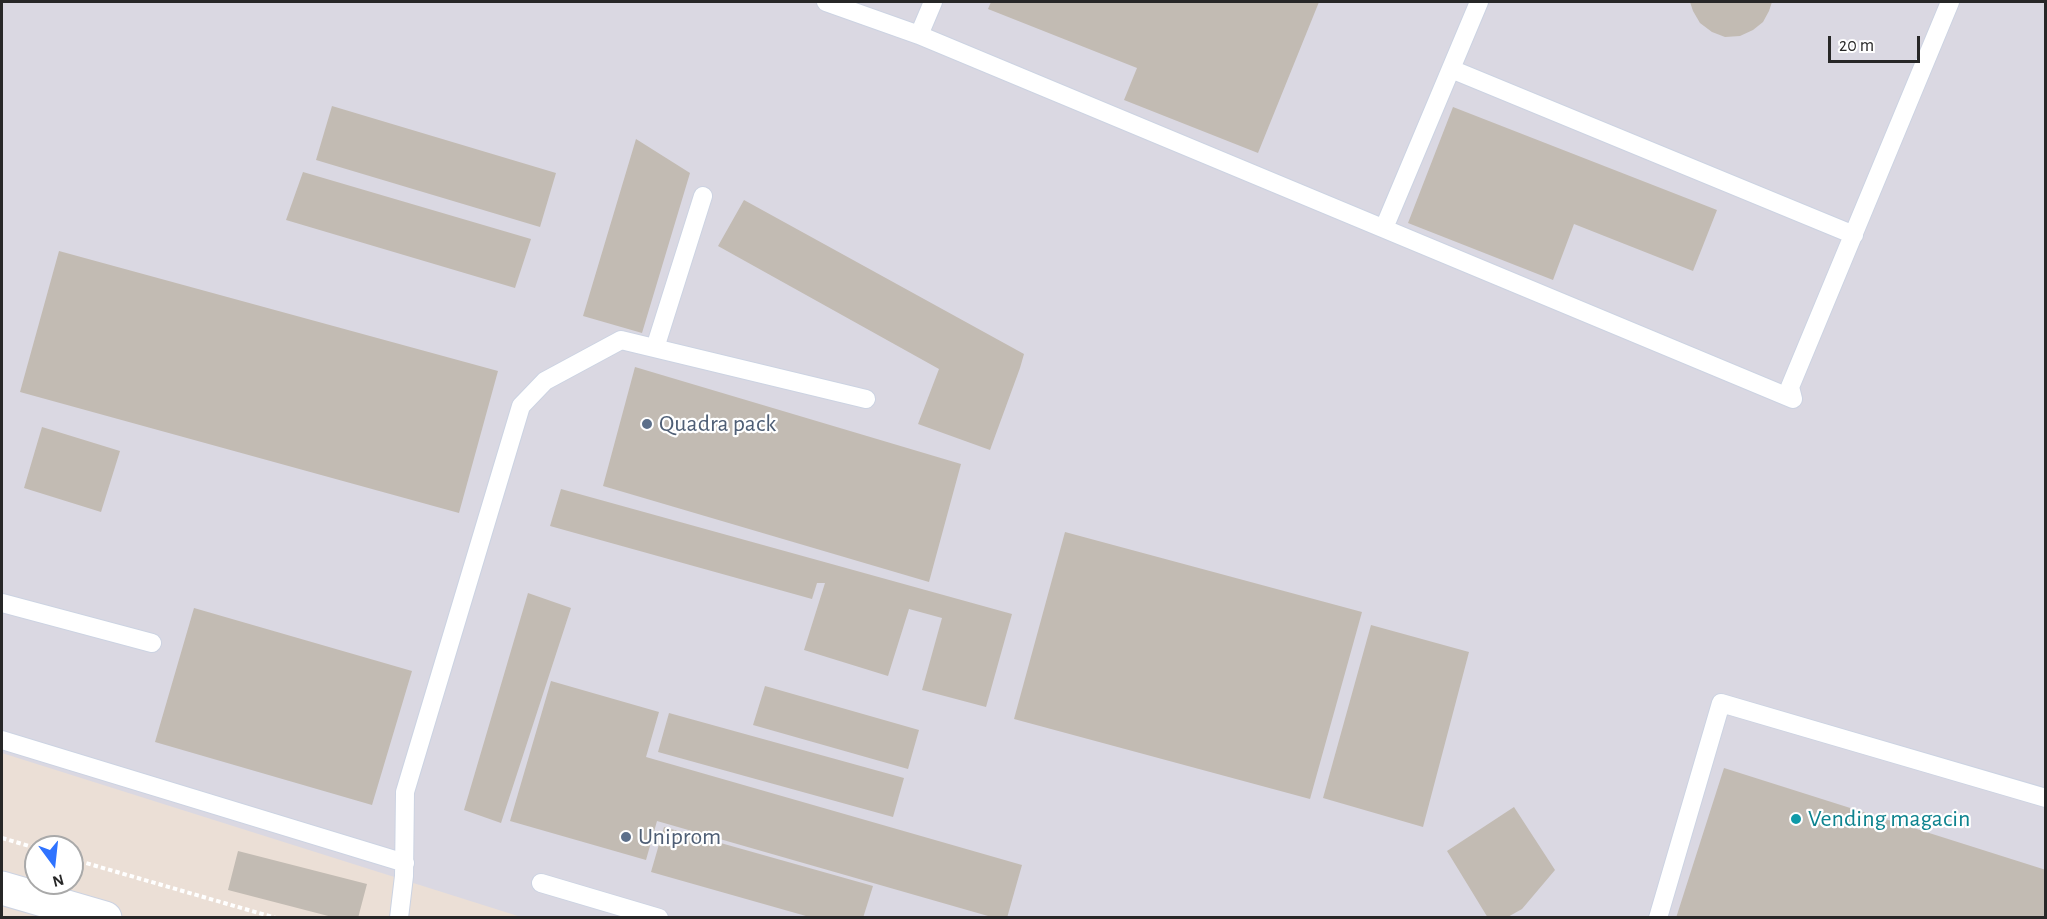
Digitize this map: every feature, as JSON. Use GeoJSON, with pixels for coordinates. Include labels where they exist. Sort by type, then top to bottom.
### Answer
{"type":"FeatureCollection","features":[{"type":"Feature","properties":{"kind":"main road"},"geometry":{"type":"LineString","coordinates":[[2,888],[105,918]]}},
{"type":"Feature","properties":{"kind":"lane"},"geometry":{"type":"LineString","coordinates":[[826,2],[919,35],[1793,399],[1790,387],[1950,2]]}},
{"type":"Feature","properties":{"kind":"lane"},"geometry":{"type":"LineString","coordinates":[[919,35],[933,2]]}},
{"type":"Feature","properties":{"kind":"lane"},"geometry":{"type":"LineString","coordinates":[[1384,228],[1479,2]]}},
{"type":"Feature","properties":{"kind":"lane"},"geometry":{"type":"LineString","coordinates":[[1451,69],[1854,234]]}},
{"type":"Feature","properties":{"kind":"lane"},"geometry":{"type":"LineString","coordinates":[[655,348],[703,196]]}},
{"type":"Feature","properties":{"kind":"lane"},"geometry":{"type":"LineString","coordinates":[[399,918],[405,863],[405,792],[521,406],[545,381],[621,340],[866,399]]}},
{"type":"Feature","properties":{"kind":"lane"},"geometry":{"type":"LineString","coordinates":[[2,603],[152,643]]}},
{"type":"Feature","properties":{"kind":"lane"},"geometry":{"type":"LineString","coordinates":[[1658,918],[1721,703],[2046,798]]}},
{"type":"Feature","properties":{"kind":"lane"},"geometry":{"type":"LineString","coordinates":[[2,740],[405,863]]}},
{"type":"Feature","properties":{"kind":"lane"},"geometry":{"type":"LineString","coordinates":[[541,883],[659,918]]}},
{"type":"Feature","properties":{"kind":"path"},"geometry":{"type":"LineString","coordinates":[[2,838],[24,844]]}},
{"type":"Feature","properties":{"kind":"path"},"geometry":{"type":"LineString","coordinates":[[84,862],[276,918]]}},
{"type":"Feature","properties":{"kind":"shaded area"},"geometry":{"type":"Polygon","coordinates":[[[2,2],[2045,2],[2045,917],[521,917],[2,753],[2,2]]]}},
{"type":"Feature","properties":{"kind":"building"},"geometry":{"type":"Polygon","coordinates":[[[991,2],[1319,2],[1258,153],[1124,100],[1137,68],[988,9],[991,2]]]}},
{"type":"Feature","properties":{"kind":"building"},"geometry":{"type":"Polygon","coordinates":[[[1690,2],[1772,2],[1763,22],[1753,30],[1740,36],[1725,37],[1712,32],[1700,23],[1690,2]]]}},
{"type":"Feature","properties":{"kind":"building"},"geometry":{"type":"Polygon","coordinates":[[[332,106],[556,173],[540,227],[316,160],[332,106]]]}},
{"type":"Feature","properties":{"kind":"building"},"geometry":{"type":"Polygon","coordinates":[[[1453,107],[1717,210],[1693,271],[1574,224],[1553,280],[1408,223],[1453,107]]]}},
{"type":"Feature","properties":{"kind":"building"},"geometry":{"type":"Polygon","coordinates":[[[636,139],[690,173],[642,333],[583,316],[636,139]]]}},
{"type":"Feature","properties":{"kind":"building"},"geometry":{"type":"Polygon","coordinates":[[[303,172],[531,239],[515,288],[286,220],[303,172]]]}},
{"type":"Feature","properties":{"kind":"building"},"geometry":{"type":"Polygon","coordinates":[[[744,200],[1024,354],[990,450],[918,424],[939,369],[718,246],[744,200]]]}},
{"type":"Feature","properties":{"kind":"building"},"geometry":{"type":"Polygon","coordinates":[[[59,251],[498,371],[459,513],[20,392],[59,251]]]}},
{"type":"Feature","properties":{"kind":"building"},"geometry":{"type":"Polygon","coordinates":[[[635,367],[961,464],[929,582],[603,486],[635,367]]]}},
{"type":"Feature","properties":{"kind":"building"},"geometry":{"type":"Polygon","coordinates":[[[42,427],[120,451],[101,512],[24,488],[42,427]]]}},
{"type":"Feature","properties":{"kind":"building"},"geometry":{"type":"Polygon","coordinates":[[[561,489],[1012,614],[986,707],[922,690],[942,618],[909,609],[888,676],[804,650],[825,583],[817,583],[812,599],[550,526],[561,489]]]}},
{"type":"Feature","properties":{"kind":"building"},"geometry":{"type":"Polygon","coordinates":[[[1065,532],[1362,612],[1310,799],[1014,719],[1065,532]]]}},
{"type":"Feature","properties":{"kind":"building"},"geometry":{"type":"Polygon","coordinates":[[[528,593],[571,608],[501,823],[464,810],[528,593]]]}},
{"type":"Feature","properties":{"kind":"building"},"geometry":{"type":"Polygon","coordinates":[[[194,608],[412,671],[372,805],[155,742],[194,608]]]}},
{"type":"Feature","properties":{"kind":"building"},"geometry":{"type":"Polygon","coordinates":[[[1371,625],[1469,652],[1423,827],[1323,798],[1371,625]]]}},
{"type":"Feature","properties":{"kind":"building"},"geometry":{"type":"Polygon","coordinates":[[[551,681],[659,712],[646,757],[1022,865],[1007,918],[995,918],[657,821],[646,860],[510,821],[551,681]]]}},
{"type":"Feature","properties":{"kind":"building"},"geometry":{"type":"Polygon","coordinates":[[[765,686],[919,730],[908,769],[753,725],[765,686]]]}},
{"type":"Feature","properties":{"kind":"building"},"geometry":{"type":"Polygon","coordinates":[[[669,713],[904,778],[893,817],[658,752],[669,713]]]}},
{"type":"Feature","properties":{"kind":"building","name":"Vending magacin"},"geometry":{"type":"Polygon","coordinates":[[[1724,768],[2046,870],[2046,918],[1676,918],[1724,768]]]}},
{"type":"Feature","properties":{"kind":"building"},"geometry":{"type":"Polygon","coordinates":[[[1514,807],[1555,870],[1522,909],[1506,918],[1488,918],[1447,851],[1514,807]]]}},
{"type":"Feature","properties":{"kind":"building"},"geometry":{"type":"Polygon","coordinates":[[[664,827],[873,886],[863,918],[813,918],[651,872],[664,827]]]}},
{"type":"Feature","properties":{"kind":"building"},"geometry":{"type":"Polygon","coordinates":[[[238,851],[367,884],[358,918],[336,918],[228,890],[238,851]]]}},
{"type":"Feature","properties":{"kind":"place","name":"Quadra pack"},"geometry":{"type":"Point","coordinates":[647,424]}},
{"type":"Feature","properties":{"kind":"place","name":"Vending magacin"},"geometry":{"type":"Point","coordinates":[1796,819]}},
{"type":"Feature","properties":{"kind":"place","name":"Uniprom"},"geometry":{"type":"Point","coordinates":[626,837]}}]}
